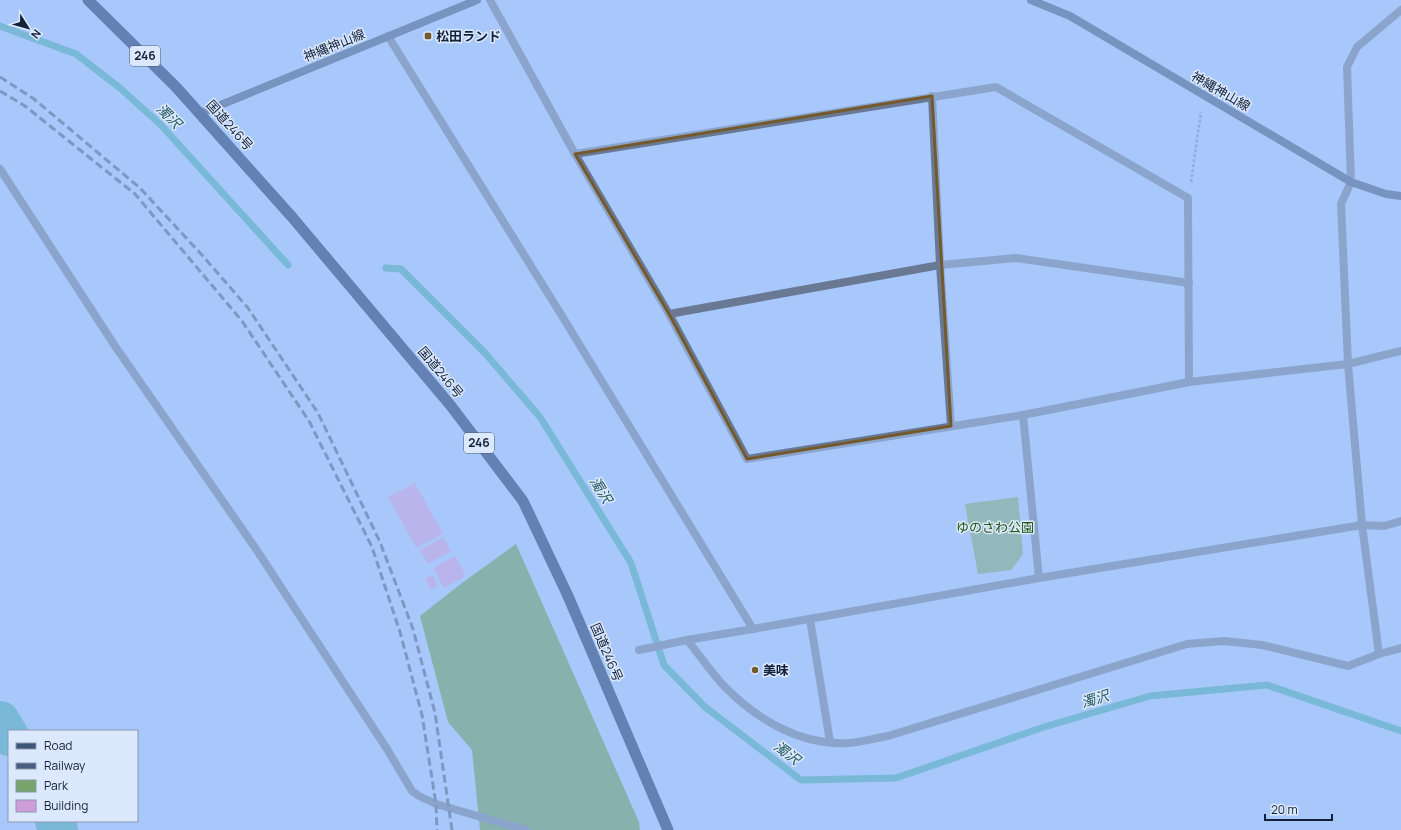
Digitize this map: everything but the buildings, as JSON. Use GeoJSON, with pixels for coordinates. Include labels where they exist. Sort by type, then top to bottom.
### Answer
{"type":"FeatureCollection","features":[{"type":"Feature","properties":{"kind":"highway","name":"国道246号"},"geometry":{"type":"LineString","coordinates":[[88,0],[201,113],[292,217],[451,406],[523,501],[568,596],[668,830]]}},
{"type":"Feature","properties":{"kind":"main road","name":"神縄神山線"},"geometry":{"type":"LineString","coordinates":[[201,113],[477,0]]}},
{"type":"Feature","properties":{"kind":"main road","name":"神縄神山線"},"geometry":{"type":"LineString","coordinates":[[1031,0],[1070,16],[1351,182],[1386,194],[1401,196]]}},
{"type":"Feature","properties":{"kind":"street"},"geometry":{"type":"LineString","coordinates":[[490,0],[575,154],[668,314],[747,459],[1023,415],[1189,382],[1348,364],[1401,351]]}},
{"type":"Feature","properties":{"kind":"street"},"geometry":{"type":"LineString","coordinates":[[1379,654],[1362,525],[1348,364],[1342,204],[1351,182],[1347,67],[1357,47],[1401,10]]}},
{"type":"Feature","properties":{"kind":"street"},"geometry":{"type":"LineString","coordinates":[[388,36],[753,629]]}},
{"type":"Feature","properties":{"kind":"street"},"geometry":{"type":"LineString","coordinates":[[575,154],[996,87],[1188,198],[1189,382]]}},
{"type":"Feature","properties":{"kind":"street"},"geometry":{"type":"LineString","coordinates":[[932,96],[940,265],[951,426]]}},
{"type":"Feature","properties":{"kind":"street"},"geometry":{"type":"LineString","coordinates":[[0,169],[115,346],[260,555],[387,749],[412,791],[418,796],[436,804],[526,830]]}},
{"type":"Feature","properties":{"kind":"street"},"geometry":{"type":"LineString","coordinates":[[668,314],[940,265],[1016,258],[1189,283]]}},
{"type":"Feature","properties":{"kind":"street"},"geometry":{"type":"LineString","coordinates":[[1023,415],[1039,578]]}},
{"type":"Feature","properties":{"kind":"street"},"geometry":{"type":"LineString","coordinates":[[639,650],[687,640],[1039,578],[1362,525],[1384,526],[1401,522]]}},
{"type":"Feature","properties":{"kind":"street"},"geometry":{"type":"LineString","coordinates":[[810,619],[830,742]]}},
{"type":"Feature","properties":{"kind":"street"},"geometry":{"type":"LineString","coordinates":[[687,640],[723,685],[759,717],[784,731],[816,741],[849,743],[888,736],[1187,644],[1224,641],[1262,645],[1348,666],[1379,654],[1401,648]]}},
{"type":"Feature","properties":{"kind":"path"},"geometry":{"type":"LineString","coordinates":[[1188,198],[1204,96]]}},
{"type":"Feature","properties":{"kind":"highlighted area"},"geometry":{"type":"Polygon","coordinates":[[[932,96],[951,426],[747,459],[669,314],[575,154],[932,96]]]}},
{"type":"Feature","properties":{"kind":"green space","name":"ゆのさわ公園"},"geometry":{"type":"Polygon","coordinates":[[[1018,497],[1023,554],[1011,570],[978,574],[965,504],[1018,497]]]}},
{"type":"Feature","properties":{"kind":"green space"},"geometry":{"type":"Polygon","coordinates":[[[516,544],[639,822],[640,830],[480,830],[472,750],[448,722],[420,616],[516,544]]]}},
{"type":"Feature","properties":{"kind":"waterway","name":"濁沢"},"geometry":{"type":"LineString","coordinates":[[0,26],[76,54],[120,88],[161,125],[288,265]]}},
{"type":"Feature","properties":{"kind":"waterway","name":"濁沢"},"geometry":{"type":"LineString","coordinates":[[386,268],[401,269],[485,353],[540,417],[631,563],[664,665],[705,707],[801,780],[896,778],[1044,727],[1150,696],[1267,685],[1401,731]]}},
{"type":"Feature","properties":{"kind":"waterway"},"geometry":{"type":"LineString","coordinates":[[0,721],[8,734]]}},
{"type":"Feature","properties":{"kind":"waterway"},"geometry":{"type":"LineString","coordinates":[[55,822],[58,830]]}},
{"type":"Feature","properties":{"kind":"railway"},"geometry":{"type":"LineString","coordinates":[[0,77],[34,99],[140,188],[202,255],[248,308],[318,413],[380,542],[413,629],[435,713],[452,830]]}},
{"type":"Feature","properties":{"kind":"railway"},"geometry":{"type":"LineString","coordinates":[[0,91],[25,106],[135,194],[242,321],[309,421],[372,547],[400,632],[422,715],[436,804],[437,830]]}},
{"type":"Feature","properties":{"kind":"place","name":"松田ランド"},"geometry":{"type":"Point","coordinates":[428,36]}},
{"type":"Feature","properties":{"kind":"place","name":"美味"},"geometry":{"type":"Point","coordinates":[755,670]}}]}
